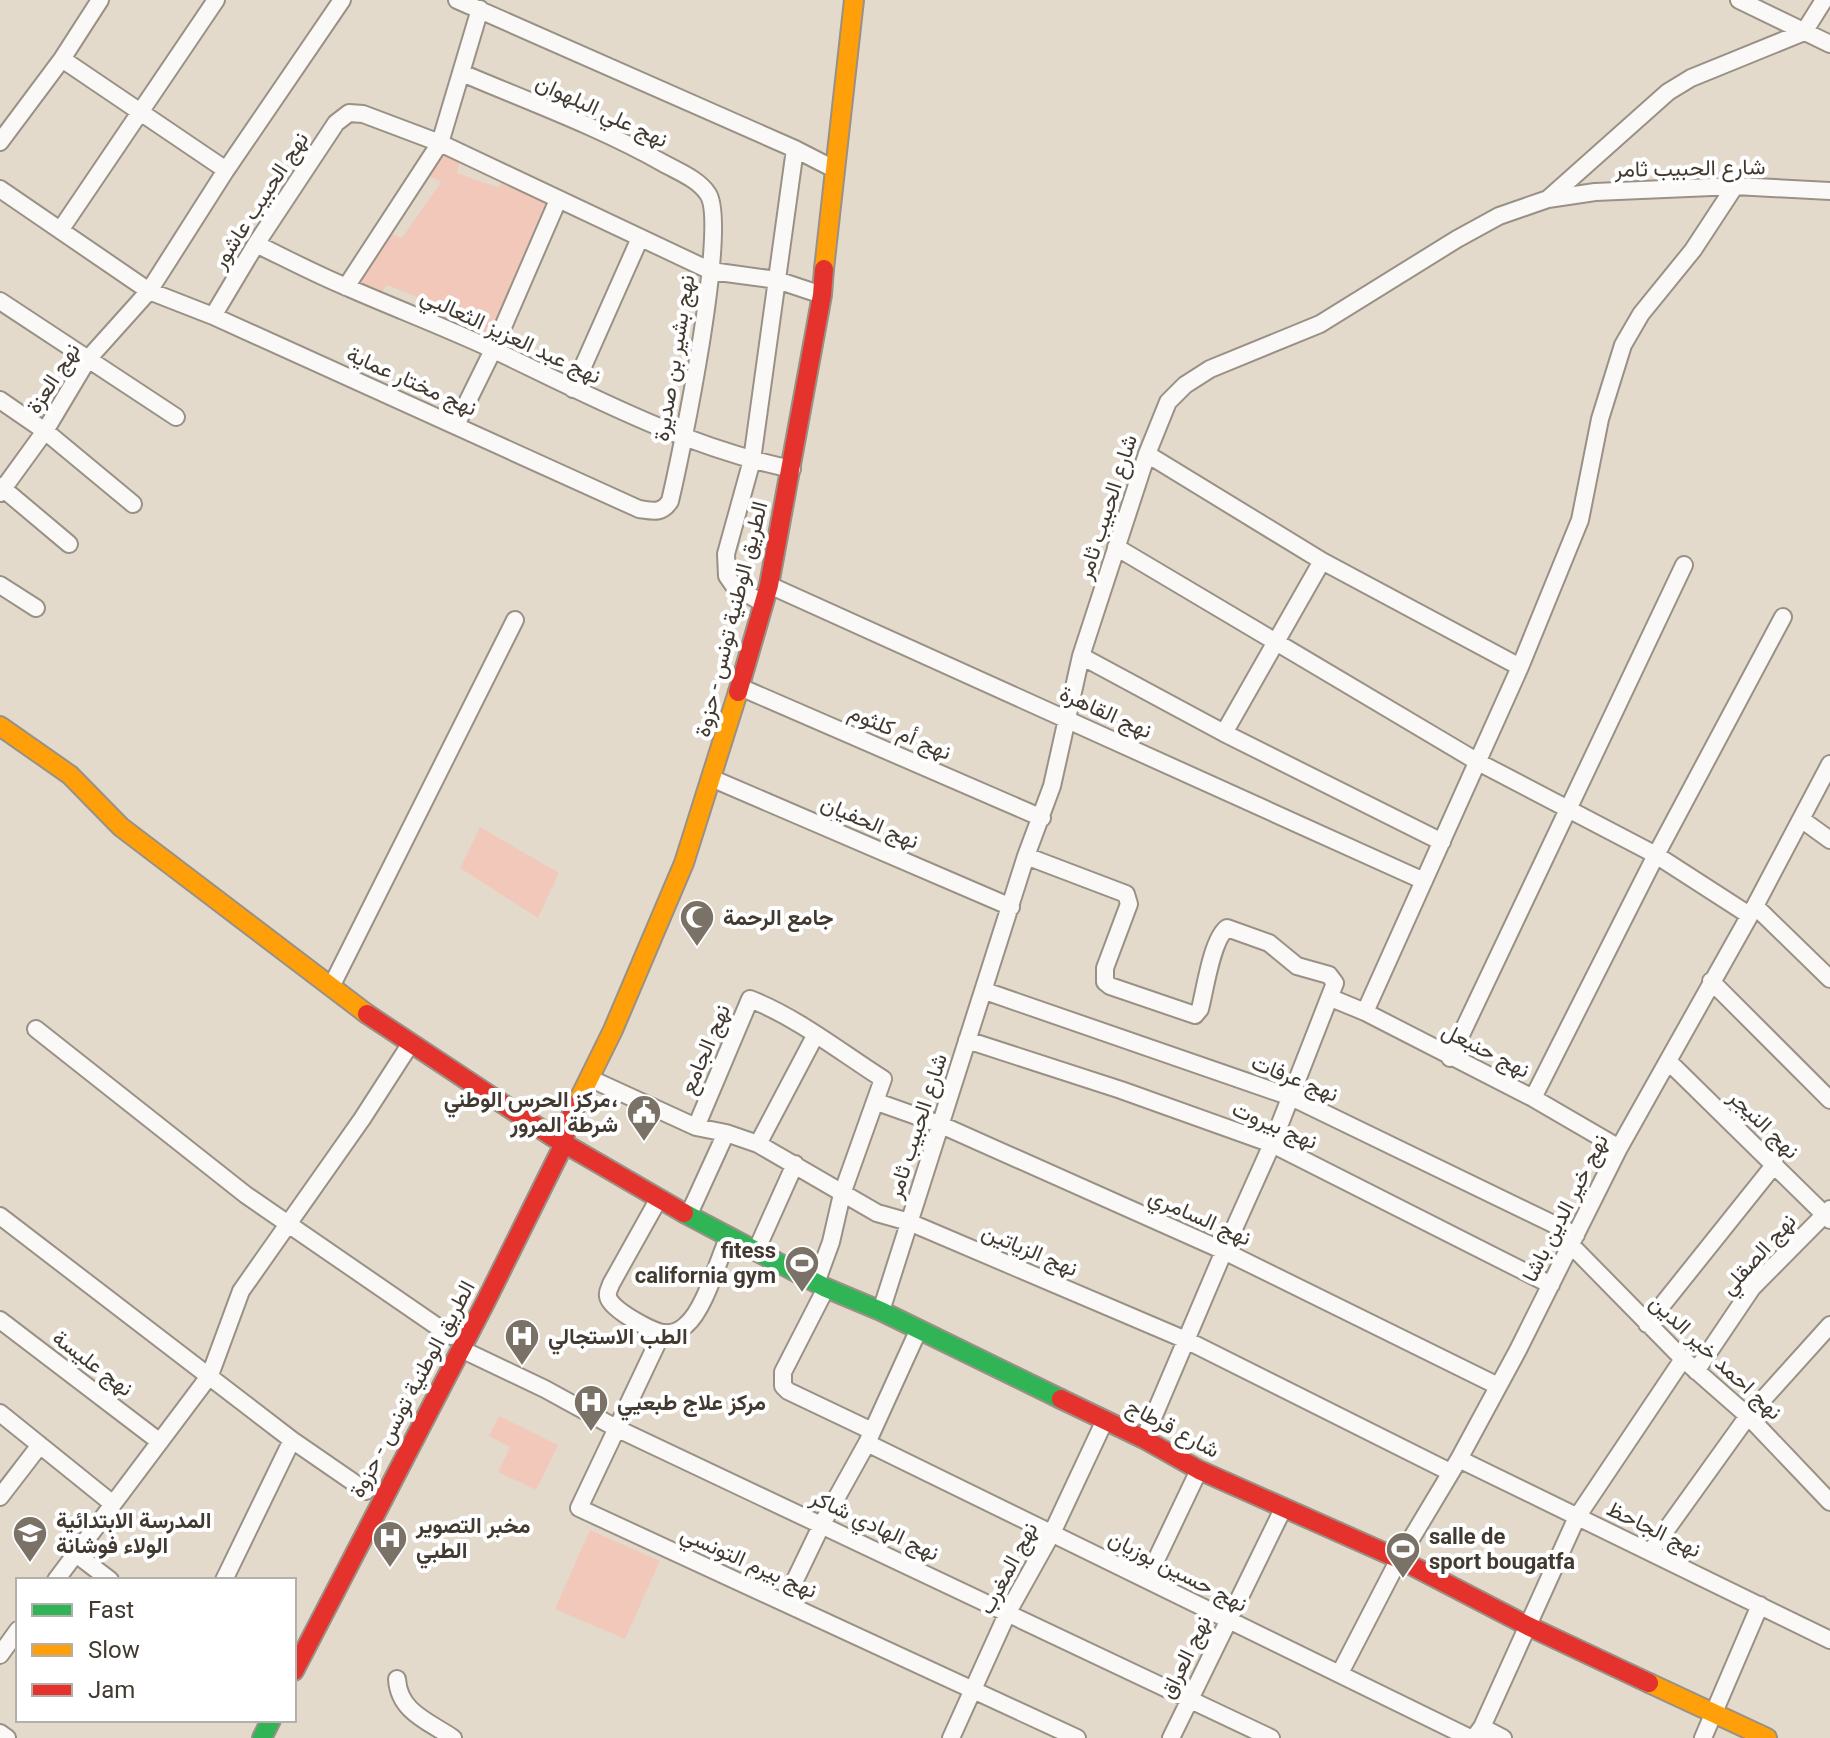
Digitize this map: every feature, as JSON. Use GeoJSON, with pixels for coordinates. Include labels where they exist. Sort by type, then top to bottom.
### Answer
{"type":"FeatureCollection","features":[{"type":"Feature","properties":{"kind":"street"},"geometry":{"type":"LineString","coordinates":[[0,142],[62,59],[100,0]]}},
{"type":"Feature","properties":{"kind":"street"},"geometry":{"type":"LineString","coordinates":[[61,229],[216,0]]}},
{"type":"Feature","properties":{"kind":"street","name":"نهج العزة"},"geometry":{"type":"LineString","coordinates":[[1,489],[45,431],[88,359],[149,291],[226,170],[342,0]]}},
{"type":"Feature","properties":{"kind":"street"},"geometry":{"type":"LineString","coordinates":[[457,0],[834,169]]}},
{"type":"Feature","properties":{"kind":"street","name":"الطريق الوطنية تونس - حزوة"},"geometry":{"type":"LineString","coordinates":[[296,1667],[456,1343],[510,1213],[561,1136],[589,1078],[661,921],[684,863],[764,604],[792,469],[822,295],[854,0]]}},
{"type":"Feature","properties":{"kind":"street"},"geometry":{"type":"LineString","coordinates":[[1739,0],[1830,44]]}},
{"type":"Feature","properties":{"kind":"street"},"geometry":{"type":"LineString","coordinates":[[1548,199],[1668,92],[1691,78],[1804,32],[1824,0]]}},
{"type":"Feature","properties":{"kind":"street"},"geometry":{"type":"LineString","coordinates":[[346,287],[440,143],[480,9]]}},
{"type":"Feature","properties":{"kind":"street"},"geometry":{"type":"LineString","coordinates":[[62,59],[226,170]]}},
{"type":"Feature","properties":{"kind":"street","name":"نهج علي البلهوان"},"geometry":{"type":"LineString","coordinates":[[462,73],[623,141],[697,182],[712,204]]}},
{"type":"Feature","properties":{"kind":"street","name":"نهج الحبيب عاشور"},"geometry":{"type":"LineString","coordinates":[[213,316],[256,244],[336,123],[349,113],[363,114],[440,143]]}},
{"type":"Feature","properties":{"kind":"street"},"geometry":{"type":"LineString","coordinates":[[440,143],[711,271],[777,280],[822,295]]}},
{"type":"Feature","properties":{"kind":"street"},"geometry":{"type":"LineString","coordinates":[[764,604],[734,586],[725,568],[726,554],[752,460],[795,149]]}},
{"type":"Feature","properties":{"kind":"street"},"geometry":{"type":"LineString","coordinates":[[1365,1012],[1520,667],[1580,520],[1600,419],[1623,345],[1641,314],[1693,250],[1735,186]]}},
{"type":"Feature","properties":{"kind":"street","name":"شارع الحبيب ثامر"},"geometry":{"type":"LineString","coordinates":[[881,1311],[1026,856],[1052,786],[1081,656],[1147,454],[1168,402],[1185,385],[1210,369],[1320,324],[1457,239],[1499,216],[1548,199],[1595,192],[1735,186],[1830,191]]}},
{"type":"Feature","properties":{"kind":"street","name":"نهج مختار عماية"},"geometry":{"type":"LineString","coordinates":[[0,189],[149,291],[213,316],[639,509],[656,511]]}},
{"type":"Feature","properties":{"kind":"street"},"geometry":{"type":"LineString","coordinates":[[456,425],[493,350],[558,200]]}},
{"type":"Feature","properties":{"kind":"street","name":"نهج بشير بن صديرة"},"geometry":{"type":"LineString","coordinates":[[656,511],[665,509],[670,501],[685,437],[711,271],[715,214],[712,204]]}},
{"type":"Feature","properties":{"kind":"street"},"geometry":{"type":"LineString","coordinates":[[573,389],[640,238]]}},
{"type":"Feature","properties":{"kind":"street","name":"نهج عبد العزيز الثعالبي"},"geometry":{"type":"LineString","coordinates":[[256,244],[685,437],[752,460],[792,469]]}},
{"type":"Feature","properties":{"kind":"street"},"geometry":{"type":"LineString","coordinates":[[0,301],[176,417]]}},
{"type":"Feature","properties":{"kind":"street"},"geometry":{"type":"LineString","coordinates":[[0,400],[45,431],[133,504]]}},
{"type":"Feature","properties":{"kind":"street"},"geometry":{"type":"LineString","coordinates":[[1147,454],[1322,561],[1520,667]]}},
{"type":"Feature","properties":{"kind":"street"},"geometry":{"type":"LineString","coordinates":[[1,489],[69,544]]}},
{"type":"Feature","properties":{"kind":"street"},"geometry":{"type":"LineString","coordinates":[[1116,547],[1478,762],[1570,808],[1752,910],[1830,979]]}},
{"type":"Feature","properties":{"kind":"street"},"geometry":{"type":"LineString","coordinates":[[1224,733],[1322,561]]}},
{"type":"Feature","properties":{"kind":"street"},"geometry":{"type":"LineString","coordinates":[[1450,1058],[1684,565]]}},
{"type":"Feature","properties":{"kind":"street"},"geometry":{"type":"LineString","coordinates":[[0,585],[36,608]]}},
{"type":"Feature","properties":{"kind":"street","name":"نهج القاهرة"},"geometry":{"type":"LineString","coordinates":[[769,585],[1424,881]]}},
{"type":"Feature","properties":{"kind":"street"},"geometry":{"type":"LineString","coordinates":[[1533,1098],[1656,855],[1783,617]]}},
{"type":"Feature","properties":{"kind":"street"},"geometry":{"type":"LineString","coordinates":[[331,987],[515,620]]}},
{"type":"Feature","properties":{"kind":"street"},"geometry":{"type":"LineString","coordinates":[[1081,656],[1224,733],[1442,842]]}},
{"type":"Feature","properties":{"kind":"street","name":"نهج أم كلثوم"},"geometry":{"type":"LineString","coordinates":[[740,687],[1042,818]]}},
{"type":"Feature","properties":{"kind":"street","name":"شارع قرطاج"},"geometry":{"type":"LineString","coordinates":[[0,726],[70,775],[121,827],[369,1016],[658,1200],[821,1285],[1144,1439],[1199,1470],[1399,1559],[1528,1626],[1767,1738]]}},
{"type":"Feature","properties":{"kind":"street","name":"نهج خير الدين باشا"},"geometry":{"type":"LineString","coordinates":[[1340,1673],[1399,1559],[1498,1386],[1619,1148],[1830,764]]}},
{"type":"Feature","properties":{"kind":"street","name":"نهج الحفيان"},"geometry":{"type":"LineString","coordinates":[[711,778],[1011,907]]}},
{"type":"Feature","properties":{"kind":"street"},"geometry":{"type":"LineString","coordinates":[[1801,819],[1830,840]]}},
{"type":"Feature","properties":{"kind":"street","name":"نهج حنبعل"},"geometry":{"type":"LineString","coordinates":[[1026,856],[1126,894],[1129,904],[1105,968],[1105,982],[1110,986],[1195,1015],[1200,1009],[1217,944],[1222,931],[1227,928],[1269,943],[1297,966],[1329,975],[1334,978],[1333,992],[1365,1012],[1533,1098],[1619,1148]]}},
{"type":"Feature","properties":{"kind":"street"},"geometry":{"type":"LineString","coordinates":[[1711,981],[1830,1100]]}},
{"type":"Feature","properties":{"kind":"street","name":"نهج عرفات"},"geometry":{"type":"LineString","coordinates":[[985,991],[1291,1097],[1574,1240]]}},
{"type":"Feature","properties":{"kind":"street"},"geometry":{"type":"LineString","coordinates":[[1144,1439],[1272,1144],[1333,992]]}},
{"type":"Feature","properties":{"kind":"street","name":"نهج الجامع"},"geometry":{"type":"LineString","coordinates":[[696,1127],[750,999],[790,1016],[815,1036],[883,1079],[877,1102]]}},
{"type":"Feature","properties":{"kind":"street","name":"نهج الهادي شاكر"},"geometry":{"type":"LineString","coordinates":[[36,1029],[246,1195],[456,1343],[616,1428],[1271,1738]]}},
{"type":"Feature","properties":{"kind":"street"},"geometry":{"type":"LineString","coordinates":[[758,1144],[815,1036]]}},
{"type":"Feature","properties":{"kind":"street","name":"نهج بيروت"},"geometry":{"type":"LineString","coordinates":[[967,1040],[1272,1144],[1551,1285]]}},
{"type":"Feature","properties":{"kind":"street"},"geometry":{"type":"LineString","coordinates":[[58,1578],[210,1375],[241,1291],[362,1119],[411,1043]]}},
{"type":"Feature","properties":{"kind":"street","name":"نهج النيجر"},"geometry":{"type":"LineString","coordinates":[[1668,1061],[1828,1214]]}},
{"type":"Feature","properties":{"kind":"street","name":"نهج الزياتين"},"geometry":{"type":"LineString","coordinates":[[589,1078],[696,1127],[758,1144],[877,1213],[909,1222],[1186,1340],[1455,1465]]}},
{"type":"Feature","properties":{"kind":"street"},"geometry":{"type":"LineString","coordinates":[[821,1285],[842,1194],[877,1102]]}},
{"type":"Feature","properties":{"kind":"street","name":"نهج السامري"},"geometry":{"type":"LineString","coordinates":[[877,1102],[939,1124],[1224,1251],[1498,1386]]}},
{"type":"Feature","properties":{"kind":"street"},"geometry":{"type":"LineString","coordinates":[[689,1214],[726,1133]]}},
{"type":"Feature","properties":{"kind":"street"},"geometry":{"type":"LineString","coordinates":[[756,1251],[795,1164]]}},
{"type":"Feature","properties":{"kind":"street"},"geometry":{"type":"LineString","coordinates":[[1647,1324],[1775,1164]]}},
{"type":"Feature","properties":{"kind":"street"},"geometry":{"type":"LineString","coordinates":[[658,1200],[615,1274],[608,1296],[611,1305],[662,1333],[677,1331],[689,1323],[729,1236]]}},
{"type":"Feature","properties":{"kind":"street","name":"نهج الصقلي"},"geometry":{"type":"LineString","coordinates":[[1696,1371],[1752,1288],[1828,1214]]}},
{"type":"Feature","properties":{"kind":"street"},"geometry":{"type":"LineString","coordinates":[[0,1216],[292,1440],[370,1484]]}},
{"type":"Feature","properties":{"kind":"street","name":"نهج احمد خير الدين"},"geometry":{"type":"LineString","coordinates":[[1574,1240],[1647,1324],[1748,1416],[1830,1502]]}},
{"type":"Feature","properties":{"kind":"street","name":"نهج حسين بوزيان"},"geometry":{"type":"LineString","coordinates":[[821,1285],[783,1372],[783,1386],[788,1391],[1052,1533],[1227,1621],[1475,1734],[1503,1738]]}},
{"type":"Feature","properties":{"kind":"street","name":"نهج عليسة"},"geometry":{"type":"LineString","coordinates":[[0,1320],[160,1442]]}},
{"type":"Feature","properties":{"kind":"street"},"geometry":{"type":"LineString","coordinates":[[1651,1551],[1748,1416],[1830,1325]]}},
{"type":"Feature","properties":{"kind":"street"},"geometry":{"type":"LineString","coordinates":[[785,1601],[869,1437],[918,1331]]}},
{"type":"Feature","properties":{"kind":"street","name":"نهج بيرم التونسي"},"geometry":{"type":"LineString","coordinates":[[662,1333],[579,1508],[1077,1738]]}},
{"type":"Feature","properties":{"kind":"street"},"geometry":{"type":"LineString","coordinates":[[1817,1341],[1830,1354]]}},
{"type":"Feature","properties":{"kind":"street","name":"الطريق الوطنية تونس - حزوة"},"geometry":{"type":"LineString","coordinates":[[370,1484],[456,1343]]}},
{"type":"Feature","properties":{"kind":"street"},"geometry":{"type":"LineString","coordinates":[[1475,1734],[1577,1517],[1683,1359]]}},
{"type":"Feature","properties":{"kind":"street"},"geometry":{"type":"LineString","coordinates":[[0,1413],[113,1504]]}},
{"type":"Feature","properties":{"kind":"street","name":"نهج المغرب"},"geometry":{"type":"LineString","coordinates":[[951,1738],[1008,1612],[1052,1533],[1105,1420]]}},
{"type":"Feature","properties":{"kind":"street"},"geometry":{"type":"LineString","coordinates":[[225,1578],[292,1440]]}},
{"type":"Feature","properties":{"kind":"street"},"geometry":{"type":"LineString","coordinates":[[0,1497],[40,1445]]}},
{"type":"Feature","properties":{"kind":"street","name":"نهج الجاحظ"},"geometry":{"type":"LineString","coordinates":[[1455,1465],[1651,1551],[1830,1640]]}},
{"type":"Feature","properties":{"kind":"street"},"geometry":{"type":"LineString","coordinates":[[1147,1579],[1199,1470]]}},
{"type":"Feature","properties":{"kind":"street","name":"نهج العراق"},"geometry":{"type":"LineString","coordinates":[[1171,1738],[1283,1509]]}},
{"type":"Feature","properties":{"kind":"street"},"geometry":{"type":"LineString","coordinates":[[76,1554],[107,1578]]}},
{"type":"Feature","properties":{"kind":"street"},"geometry":{"type":"LineString","coordinates":[[1703,1738],[1760,1605]]}},
{"type":"Feature","properties":{"kind":"street"},"geometry":{"type":"LineString","coordinates":[[0,1655],[12,1636]]}},
{"type":"Feature","properties":{"kind":"street"},"geometry":{"type":"LineString","coordinates":[[397,1679],[402,1701],[410,1710],[453,1738]]}},
{"type":"Feature","properties":{"kind":"street"},"geometry":{"type":"LineString","coordinates":[[0,1733],[7,1738]]}},
{"type":"Feature","properties":{"kind":"shaded area"},"geometry":{"type":"Polygon","coordinates":[[[442,154],[460,161],[457,173],[499,188],[504,178],[548,201],[487,339],[443,319],[448,309],[387,285],[382,292],[357,281],[390,233],[402,238],[441,182],[429,176],[442,154]]]}},
{"type":"Feature","properties":{"kind":"shaded area"},"geometry":{"type":"Polygon","coordinates":[[[480,827],[559,873],[538,918],[460,868],[480,827]]]}},
{"type":"Feature","properties":{"kind":"shaded area"},"geometry":{"type":"Polygon","coordinates":[[[499,1416],[558,1445],[536,1490],[498,1472],[510,1447],[489,1436],[499,1416]]]}},
{"type":"Feature","properties":{"kind":"shaded area"},"geometry":{"type":"Polygon","coordinates":[[[590,1530],[660,1561],[625,1639],[555,1609],[590,1530]]]}},
{"type":"Feature","properties":{"kind":"traffic: fast"},"geometry":{"type":"LineString","coordinates":[[684,1213],[826,1288],[881,1311],[1061,1399]]}},
{"type":"Feature","properties":{"kind":"traffic: fast"},"geometry":{"type":"LineString","coordinates":[[262,1738],[270,1722]]}},
{"type":"Feature","properties":{"kind":"traffic: slow"},"geometry":{"type":"LineString","coordinates":[[824,269],[854,0]]}},
{"type":"Feature","properties":{"kind":"traffic: slow"},"geometry":{"type":"LineString","coordinates":[[577,1103],[613,1030],[684,863],[738,692]]}},
{"type":"Feature","properties":{"kind":"traffic: slow"},"geometry":{"type":"LineString","coordinates":[[0,726],[70,775],[121,827],[367,1014]]}},
{"type":"Feature","properties":{"kind":"traffic: slow"},"geometry":{"type":"LineString","coordinates":[[1649,1683],[1767,1738]]}},
{"type":"Feature","properties":{"kind":"traffic: jam"},"geometry":{"type":"LineString","coordinates":[[738,692],[769,585],[822,295],[824,269]]}},
{"type":"Feature","properties":{"kind":"traffic: jam"},"geometry":{"type":"LineString","coordinates":[[367,1014],[553,1137],[684,1213]]}},
{"type":"Feature","properties":{"kind":"traffic: jam"},"geometry":{"type":"LineString","coordinates":[[296,1667],[485,1303],[564,1144],[566,1127],[577,1103]]}},
{"type":"Feature","properties":{"kind":"traffic: jam"},"geometry":{"type":"LineString","coordinates":[[1061,1399],[1144,1439],[1199,1470],[1399,1559],[1528,1626],[1649,1683]]}},
{"type":"Feature","properties":{"kind":"place","name":"جامع الرحمة"},"geometry":{"type":"Point","coordinates":[697,948]}},
{"type":"Feature","properties":{"kind":"place","name":"مركز الحرس الوطني، شرطة المرور"},"geometry":{"type":"Point","coordinates":[644,1143]}},
{"type":"Feature","properties":{"kind":"place","name":"fitess california gym"},"geometry":{"type":"Point","coordinates":[802,1294]}},
{"type":"Feature","properties":{"kind":"place","name":"الطب الاستجالي"},"geometry":{"type":"Point","coordinates":[522,1367]}},
{"type":"Feature","properties":{"kind":"place","name":"مركز علاج طبعيي"},"geometry":{"type":"Point","coordinates":[591,1433]}},
{"type":"Feature","properties":{"kind":"place","name":"المدرسة الابتدائية الولاء فوشانة"},"geometry":{"type":"Point","coordinates":[30,1564]}},
{"type":"Feature","properties":{"kind":"place","name":"مخبر التصوير الطبي"},"geometry":{"type":"Point","coordinates":[390,1569]}},
{"type":"Feature","properties":{"kind":"place","name":"salle de sport bougatfa"},"geometry":{"type":"Point","coordinates":[1403,1580]}}]}
